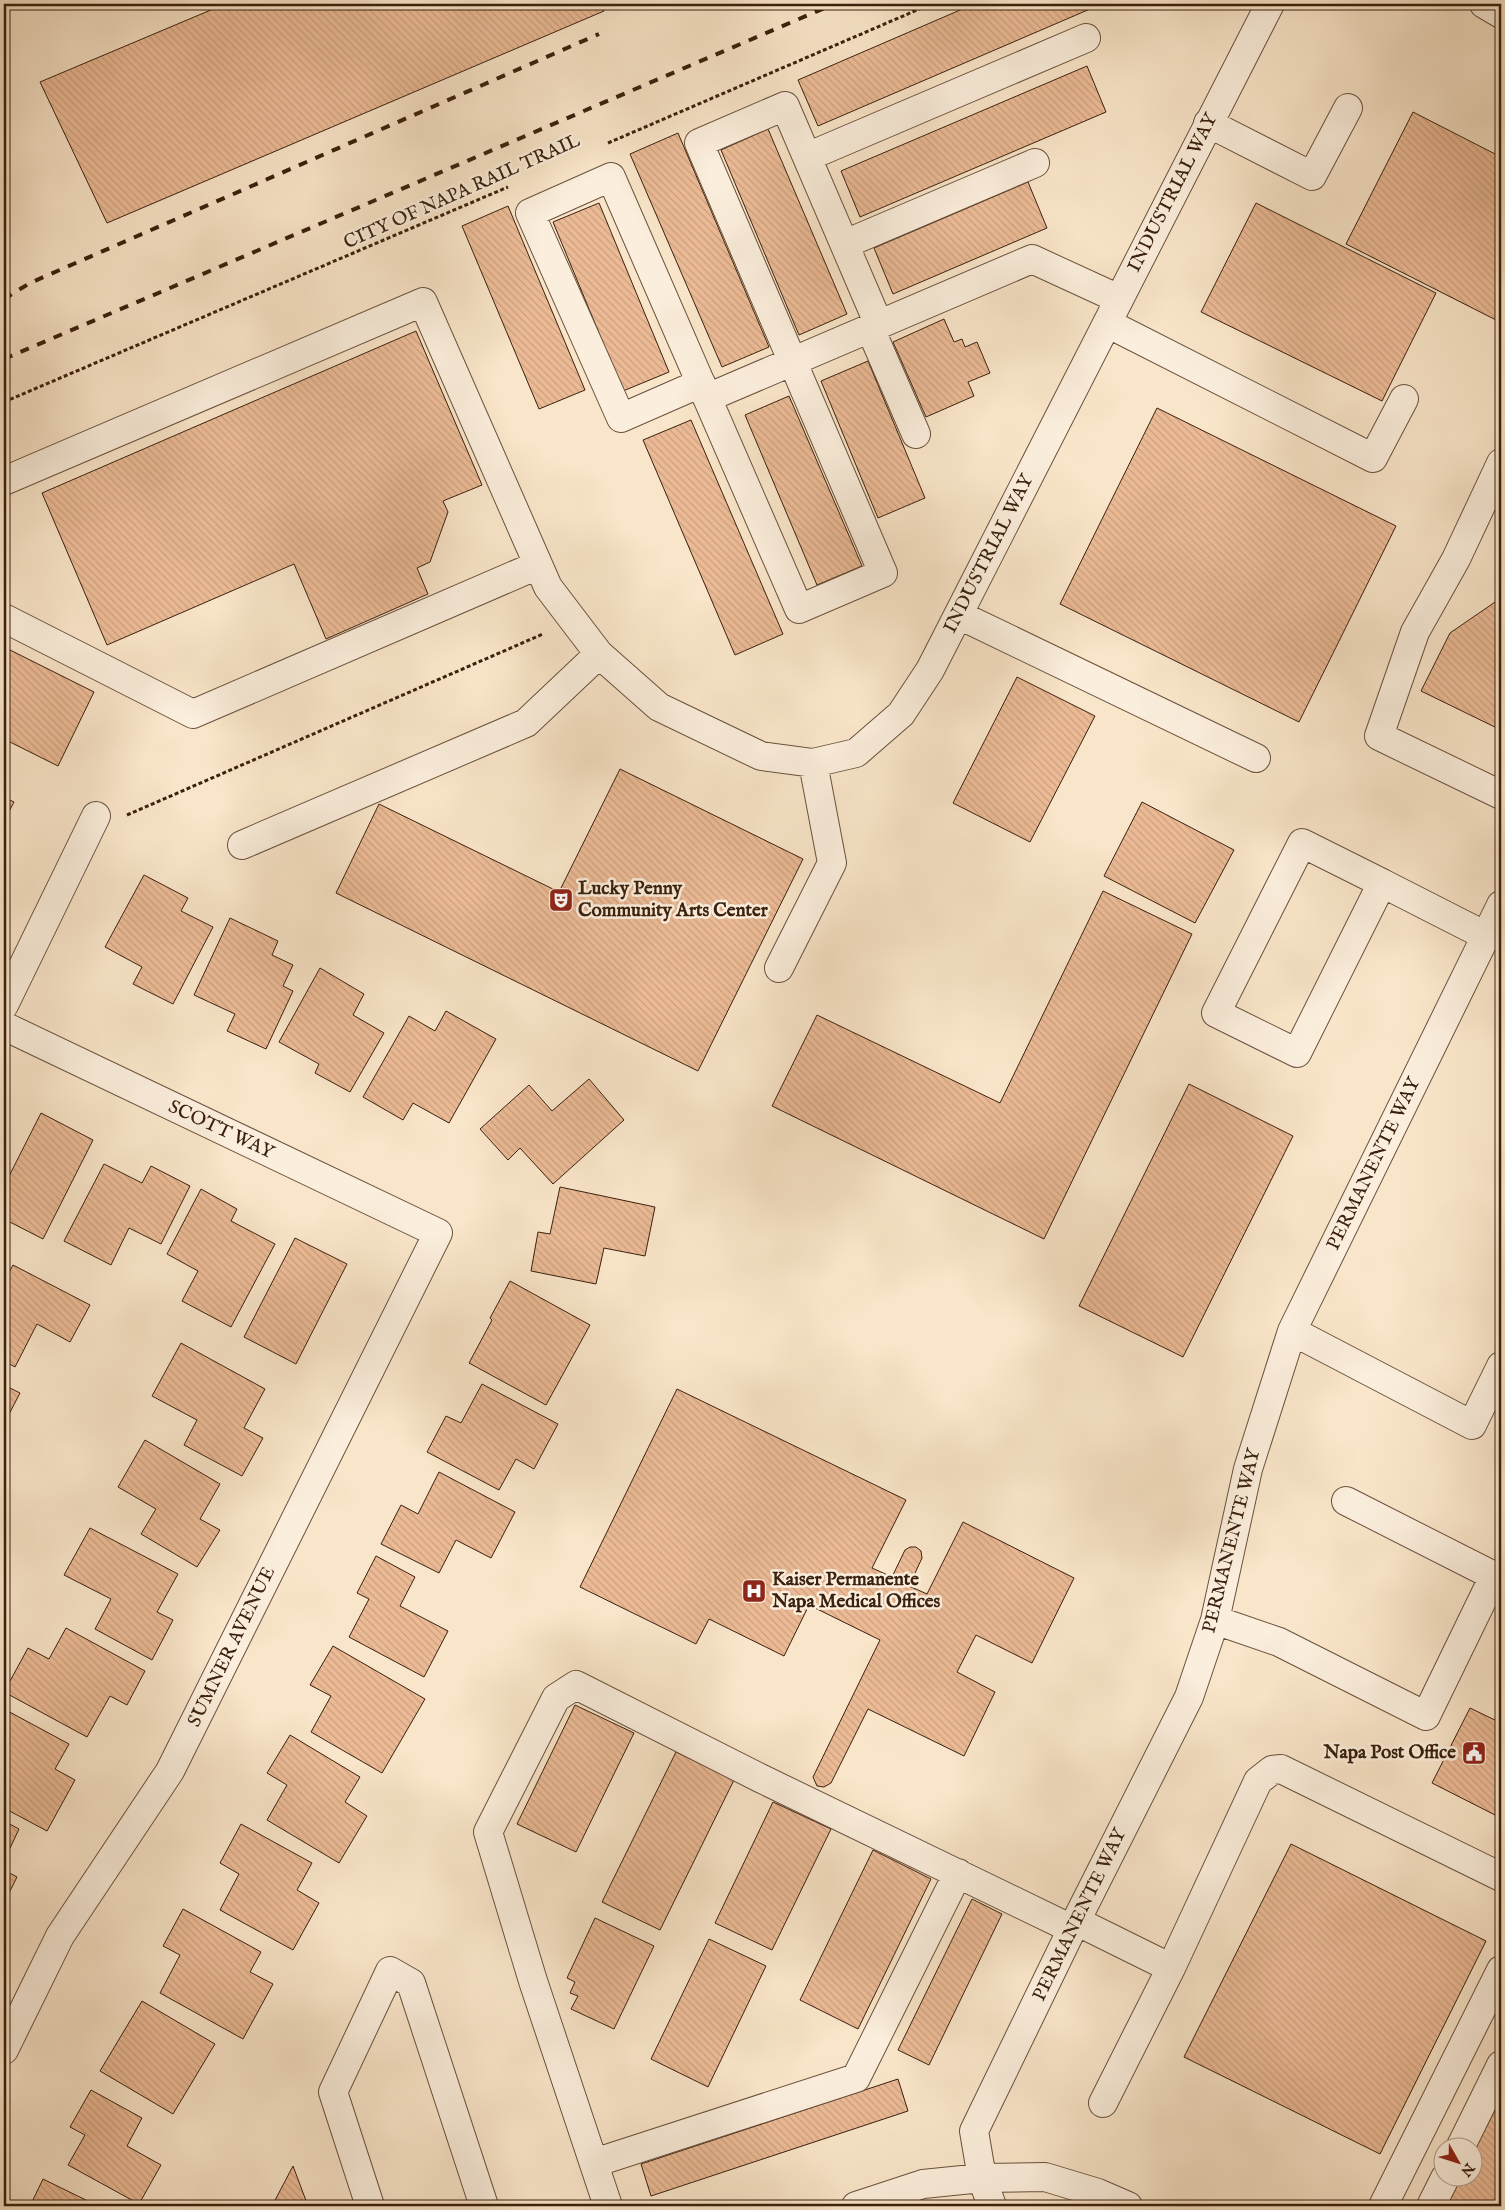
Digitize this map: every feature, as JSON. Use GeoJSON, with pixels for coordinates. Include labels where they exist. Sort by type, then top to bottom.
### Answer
{"type":"FeatureCollection","features":[{"type":"Feature","properties":{"kind":"street","name":"INDUSTRIAL WAY"},"geometry":{"type":"LineString","coordinates":[[4,481],[423,302],[543,576],[599,654],[660,706],[761,756],[812,763],[856,753],[901,714],[930,670],[1270,4]]}},
{"type":"Feature","properties":{"kind":"street"},"geometry":{"type":"LineString","coordinates":[[1484,4],[1501,14]]}},
{"type":"Feature","properties":{"kind":"street"},"geometry":{"type":"LineString","coordinates":[[807,157],[1086,38]]}},
{"type":"Feature","properties":{"kind":"street"},"geometry":{"type":"LineString","coordinates":[[916,434],[874,327],[844,244],[785,106],[699,143],[793,361],[882,573],[799,609],[704,390],[611,177],[530,213],[621,418],[704,390],[793,361],[874,327],[1032,259],[1119,299]]}},
{"type":"Feature","properties":{"kind":"street"},"geometry":{"type":"LineString","coordinates":[[1208,123],[1312,176],[1348,108]]}},
{"type":"Feature","properties":{"kind":"street"},"geometry":{"type":"LineString","coordinates":[[844,244],[1035,163]]}},
{"type":"Feature","properties":{"kind":"street"},"geometry":{"type":"LineString","coordinates":[[1106,323],[1373,458],[1404,400]]}},
{"type":"Feature","properties":{"kind":"street"},"geometry":{"type":"LineString","coordinates":[[1501,463],[1456,559],[1415,632],[1379,736],[1501,795]]}},
{"type":"Feature","properties":{"kind":"street"},"geometry":{"type":"LineString","coordinates":[[4,618],[193,714],[543,576]]}},
{"type":"Feature","properties":{"kind":"street"},"geometry":{"type":"LineString","coordinates":[[959,614],[1256,758]]}},
{"type":"Feature","properties":{"kind":"street"},"geometry":{"type":"LineString","coordinates":[[242,844],[526,723],[599,654]]}},
{"type":"Feature","properties":{"kind":"street"},"geometry":{"type":"LineString","coordinates":[[779,968],[832,863],[812,763]]}},
{"type":"Feature","properties":{"kind":"street"},"geometry":{"type":"LineString","coordinates":[[4,1005],[96,816]]}},
{"type":"Feature","properties":{"kind":"street"},"geometry":{"type":"LineString","coordinates":[[1382,882],[1298,1053],[1216,1013],[1302,843],[1382,882],[1486,936]]}},
{"type":"Feature","properties":{"kind":"street","name":"PERMANENTE WAY"},"geometry":{"type":"LineString","coordinates":[[992,2206],[982,2178],[974,2131],[1074,1925],[1189,1697],[1215,1620],[1248,1469],[1292,1331],[1501,905]]}},
{"type":"Feature","properties":{"kind":"street","name":"SCOTT WAY"},"geometry":{"type":"LineString","coordinates":[[4,1026],[438,1233]]}},
{"type":"Feature","properties":{"kind":"street","name":"SUMNER AVENUE"},"geometry":{"type":"LineString","coordinates":[[4,2050],[60,1936],[170,1771],[438,1233]]}},
{"type":"Feature","properties":{"kind":"street"},"geometry":{"type":"LineString","coordinates":[[1292,1331],[1472,1425],[1501,1366]]}},
{"type":"Feature","properties":{"kind":"street"},"geometry":{"type":"LineString","coordinates":[[1215,1620],[1279,1642],[1426,1716],[1494,1576],[1346,1501]]}},
{"type":"Feature","properties":{"kind":"street"},"geometry":{"type":"LineString","coordinates":[[608,2206],[533,1981],[488,1832],[556,1698],[576,1685],[760,1778],[958,1873],[1171,1968]]}},
{"type":"Feature","properties":{"kind":"street"},"geometry":{"type":"LineString","coordinates":[[1103,2103],[1171,1968],[1258,1781],[1272,1770],[1281,1768],[1501,1877]]}},
{"type":"Feature","properties":{"kind":"street"},"geometry":{"type":"LineString","coordinates":[[594,2163],[856,2078],[958,1873]]}},
{"type":"Feature","properties":{"kind":"street"},"geometry":{"type":"LineString","coordinates":[[370,2206],[333,2092],[390,1970],[411,1983],[484,2206]]}},
{"type":"Feature","properties":{"kind":"street"},"geometry":{"type":"LineString","coordinates":[[1383,2206],[1501,1970]]}},
{"type":"Feature","properties":{"kind":"street"},"geometry":{"type":"LineString","coordinates":[[1465,2138],[1501,2065]]}},
{"type":"Feature","properties":{"kind":"street"},"geometry":{"type":"LineString","coordinates":[[856,2206],[924,2184],[982,2178],[1045,2177],[1098,2193],[1128,2206]]}},
{"type":"Feature","properties":{"kind":"street"},"geometry":{"type":"LineString","coordinates":[[1430,2206],[1440,2188]]}},
{"type":"Feature","properties":{"kind":"path","name":"CITY OF NAPA RAIL TRAIL"},"geometry":{"type":"LineString","coordinates":[[607,143],[931,4]]}},
{"type":"Feature","properties":{"kind":"path","name":"CITY OF NAPA RAIL TRAIL"},"geometry":{"type":"LineString","coordinates":[[4,402],[517,183]]}},
{"type":"Feature","properties":{"kind":"path"},"geometry":{"type":"LineString","coordinates":[[96,816],[110,823],[574,621]]}},
{"type":"Feature","properties":{"kind":"building"},"geometry":{"type":"Polygon","coordinates":[[[225,4],[601,4],[604,11],[107,223],[40,82],[225,4]]]}},
{"type":"Feature","properties":{"kind":"building"},"geometry":{"type":"Polygon","coordinates":[[[974,4],[1096,4],[1097,6],[818,126],[798,80],[974,4]]]}},
{"type":"Feature","properties":{"kind":"building"},"geometry":{"type":"Polygon","coordinates":[[[1087,66],[1106,112],[860,217],[841,171],[1087,66]]]}},
{"type":"Feature","properties":{"kind":"building"},"geometry":{"type":"Polygon","coordinates":[[[1413,112],[1501,157],[1501,315],[1498,321],[1346,244],[1413,112]]]}},
{"type":"Feature","properties":{"kind":"building"},"geometry":{"type":"Polygon","coordinates":[[[768,129],[847,314],[799,335],[721,150],[768,129]]]}},
{"type":"Feature","properties":{"kind":"building"},"geometry":{"type":"Polygon","coordinates":[[[678,133],[769,347],[722,367],[630,154],[678,133]]]}},
{"type":"Feature","properties":{"kind":"building"},"geometry":{"type":"Polygon","coordinates":[[[1028,182],[1047,228],[893,294],[874,248],[1028,182]]]}},
{"type":"Feature","properties":{"kind":"building"},"geometry":{"type":"Polygon","coordinates":[[[599,203],[669,372],[623,391],[553,222],[599,203]]]}},
{"type":"Feature","properties":{"kind":"building"},"geometry":{"type":"Polygon","coordinates":[[[1256,203],[1436,293],[1382,401],[1201,312],[1256,203]]]}},
{"type":"Feature","properties":{"kind":"building"},"geometry":{"type":"Polygon","coordinates":[[[508,206],[585,390],[539,409],[462,226],[508,206]]]}},
{"type":"Feature","properties":{"kind":"building"},"geometry":{"type":"Polygon","coordinates":[[[944,319],[954,342],[962,339],[965,347],[977,342],[990,373],[968,382],[974,396],[926,417],[893,342],[944,319]]]}},
{"type":"Feature","properties":{"kind":"building"},"geometry":{"type":"Polygon","coordinates":[[[416,331],[482,485],[443,501],[448,512],[430,562],[417,568],[428,594],[326,639],[294,564],[107,645],[42,493],[416,331]]]}},
{"type":"Feature","properties":{"kind":"building"},"geometry":{"type":"Polygon","coordinates":[[[868,361],[925,498],[878,518],[821,381],[868,361]]]}},
{"type":"Feature","properties":{"kind":"building"},"geometry":{"type":"Polygon","coordinates":[[[789,396],[862,566],[817,585],[745,415],[789,396]]]}},
{"type":"Feature","properties":{"kind":"building"},"geometry":{"type":"Polygon","coordinates":[[[1157,408],[1396,526],[1299,722],[1060,604],[1157,408]]]}},
{"type":"Feature","properties":{"kind":"building"},"geometry":{"type":"Polygon","coordinates":[[[691,420],[783,634],[735,655],[643,440],[691,420]]]}},
{"type":"Feature","properties":{"kind":"building"},"geometry":{"type":"Polygon","coordinates":[[[1501,598],[1501,730],[1421,691],[1450,633],[1501,598]]]}},
{"type":"Feature","properties":{"kind":"building"},"geometry":{"type":"Polygon","coordinates":[[[4,647],[94,692],[58,766],[4,739],[4,647]]]}},
{"type":"Feature","properties":{"kind":"building"},"geometry":{"type":"Polygon","coordinates":[[[1017,677],[1095,716],[1030,842],[953,803],[1017,677]]]}},
{"type":"Feature","properties":{"kind":"building"},"geometry":{"type":"Polygon","coordinates":[[[620,769],[803,859],[698,1071],[336,893],[379,804],[559,892],[620,769]]]}},
{"type":"Feature","properties":{"kind":"building"},"geometry":{"type":"Polygon","coordinates":[[[4,797],[14,802],[4,821],[4,797]]]}},
{"type":"Feature","properties":{"kind":"building"},"geometry":{"type":"Polygon","coordinates":[[[1142,802],[1234,850],[1195,923],[1104,876],[1142,802]]]}},
{"type":"Feature","properties":{"kind":"building"},"geometry":{"type":"Polygon","coordinates":[[[144,875],[188,898],[181,911],[213,927],[173,1004],[133,984],[142,967],[105,947],[144,875]]]}},
{"type":"Feature","properties":{"kind":"building"},"geometry":{"type":"Polygon","coordinates":[[[1103,891],[1192,934],[1044,1239],[772,1106],[817,1015],[1000,1103],[1103,891]]]}},
{"type":"Feature","properties":{"kind":"building"},"geometry":{"type":"Polygon","coordinates":[[[230,918],[278,941],[272,955],[293,965],[283,986],[293,991],[266,1049],[227,1031],[235,1014],[194,995],[230,918]]]}},
{"type":"Feature","properties":{"kind":"building"},"geometry":{"type":"Polygon","coordinates":[[[320,968],[364,994],[353,1015],[384,1033],[350,1092],[315,1073],[319,1064],[279,1042],[320,968]]]}},
{"type":"Feature","properties":{"kind":"building"},"geometry":{"type":"Polygon","coordinates":[[[446,1011],[496,1039],[449,1123],[413,1103],[403,1120],[363,1097],[409,1016],[435,1031],[446,1011]]]}},
{"type":"Feature","properties":{"kind":"building"},"geometry":{"type":"Polygon","coordinates":[[[589,1079],[624,1120],[553,1184],[520,1148],[508,1160],[480,1129],[529,1085],[552,1111],[589,1079]]]}},
{"type":"Feature","properties":{"kind":"building"},"geometry":{"type":"Polygon","coordinates":[[[1189,1084],[1293,1136],[1183,1357],[1079,1306],[1189,1084]]]}},
{"type":"Feature","properties":{"kind":"building"},"geometry":{"type":"Polygon","coordinates":[[[41,1113],[93,1140],[43,1239],[4,1219],[4,1186],[41,1113]]]}},
{"type":"Feature","properties":{"kind":"building"},"geometry":{"type":"Polygon","coordinates":[[[104,1164],[142,1183],[151,1166],[190,1186],[161,1244],[129,1228],[111,1265],[64,1241],[104,1164]]]}},
{"type":"Feature","properties":{"kind":"building"},"geometry":{"type":"Polygon","coordinates":[[[560,1187],[655,1207],[645,1256],[604,1248],[596,1284],[531,1271],[538,1232],[550,1234],[560,1187]]]}},
{"type":"Feature","properties":{"kind":"building"},"geometry":{"type":"Polygon","coordinates":[[[201,1189],[237,1209],[231,1221],[275,1244],[231,1327],[182,1301],[198,1271],[167,1254],[201,1189]]]}},
{"type":"Feature","properties":{"kind":"building"},"geometry":{"type":"Polygon","coordinates":[[[295,1238],[347,1264],[296,1364],[244,1337],[295,1238]]]}},
{"type":"Feature","properties":{"kind":"building"},"geometry":{"type":"Polygon","coordinates":[[[13,1265],[90,1305],[70,1342],[37,1324],[15,1367],[4,1361],[4,1282],[13,1265]]]}},
{"type":"Feature","properties":{"kind":"building"},"geometry":{"type":"Polygon","coordinates":[[[510,1281],[590,1325],[546,1405],[469,1363],[510,1281]]]}},
{"type":"Feature","properties":{"kind":"building"},"geometry":{"type":"Polygon","coordinates":[[[181,1343],[265,1389],[244,1428],[263,1438],[242,1476],[184,1445],[197,1420],[152,1396],[181,1343]]]}},
{"type":"Feature","properties":{"kind":"building"},"geometry":{"type":"Polygon","coordinates":[[[482,1384],[558,1424],[534,1469],[516,1459],[499,1490],[427,1452],[446,1416],[461,1423],[482,1384]]]}},
{"type":"Feature","properties":{"kind":"building"},"geometry":{"type":"Polygon","coordinates":[[[4,1385],[20,1393],[4,1424],[4,1385]]]}},
{"type":"Feature","properties":{"kind":"building","name":"Kaiser Permanente Napa Medical Offices"},"geometry":{"type":"Polygon","coordinates":[[[677,1389],[906,1500],[872,1568],[892,1577],[905,1550],[910,1547],[916,1547],[921,1551],[922,1558],[909,1586],[927,1594],[963,1522],[1074,1578],[1032,1663],[976,1635],[957,1672],[995,1692],[964,1756],[868,1709],[831,1783],[824,1787],[817,1786],[813,1777],[880,1640],[809,1605],[784,1656],[709,1619],[696,1644],[580,1587],[677,1389]]]}},
{"type":"Feature","properties":{"kind":"building"},"geometry":{"type":"Polygon","coordinates":[[[145,1440],[220,1484],[200,1519],[220,1530],[197,1567],[141,1534],[156,1509],[118,1487],[145,1440]]]}},
{"type":"Feature","properties":{"kind":"building"},"geometry":{"type":"Polygon","coordinates":[[[439,1472],[515,1512],[491,1558],[456,1540],[439,1573],[381,1544],[401,1505],[418,1514],[439,1472]]]}},
{"type":"Feature","properties":{"kind":"building"},"geometry":{"type":"Polygon","coordinates":[[[90,1528],[178,1574],[157,1612],[173,1620],[152,1660],[95,1629],[111,1599],[64,1575],[90,1528]]]}},
{"type":"Feature","properties":{"kind":"building"},"geometry":{"type":"Polygon","coordinates":[[[376,1556],[415,1577],[400,1606],[448,1631],[424,1677],[349,1637],[369,1599],[357,1593],[376,1556]]]}},
{"type":"Feature","properties":{"kind":"building"},"geometry":{"type":"Polygon","coordinates":[[[66,1628],[145,1671],[127,1705],[110,1696],[87,1737],[4,1692],[28,1648],[49,1659],[66,1628]]]}},
{"type":"Feature","properties":{"kind":"building"},"geometry":{"type":"Polygon","coordinates":[[[333,1646],[425,1699],[382,1773],[311,1732],[331,1696],[310,1685],[333,1646]]]}},
{"type":"Feature","properties":{"kind":"building"},"geometry":{"type":"Polygon","coordinates":[[[575,1705],[634,1733],[576,1852],[517,1824],[575,1705]]]}},
{"type":"Feature","properties":{"kind":"building","name":"Napa Post Office"},"geometry":{"type":"Polygon","coordinates":[[[1470,1708],[1501,1723],[1501,1818],[1432,1783],[1470,1708]]]}},
{"type":"Feature","properties":{"kind":"building"},"geometry":{"type":"Polygon","coordinates":[[[4,1709],[69,1744],[55,1769],[75,1780],[47,1831],[4,1808],[4,1709]]]}},
{"type":"Feature","properties":{"kind":"building"},"geometry":{"type":"Polygon","coordinates":[[[290,1735],[360,1777],[345,1802],[367,1816],[339,1863],[267,1820],[287,1785],[267,1773],[290,1735]]]}},
{"type":"Feature","properties":{"kind":"building"},"geometry":{"type":"Polygon","coordinates":[[[676,1752],[734,1780],[660,1930],[602,1902],[676,1752]]]}},
{"type":"Feature","properties":{"kind":"building"},"geometry":{"type":"Polygon","coordinates":[[[773,1802],[831,1829],[772,1950],[715,1923],[773,1802]]]}},
{"type":"Feature","properties":{"kind":"building"},"geometry":{"type":"Polygon","coordinates":[[[4,1821],[19,1829],[4,1861],[4,1821]]]}},
{"type":"Feature","properties":{"kind":"building"},"geometry":{"type":"Polygon","coordinates":[[[241,1824],[312,1863],[297,1890],[319,1903],[293,1950],[220,1910],[239,1874],[220,1863],[241,1824]]]}},
{"type":"Feature","properties":{"kind":"building"},"geometry":{"type":"Polygon","coordinates":[[[1291,1844],[1486,1941],[1380,2154],[1184,2057],[1291,1844]]]}},
{"type":"Feature","properties":{"kind":"building"},"geometry":{"type":"Polygon","coordinates":[[[873,1850],[931,1879],[858,2029],[800,2000],[873,1850]]]}},
{"type":"Feature","properties":{"kind":"building"},"geometry":{"type":"Polygon","coordinates":[[[4,1870],[17,1877],[4,1903],[4,1870]]]}},
{"type":"Feature","properties":{"kind":"building"},"geometry":{"type":"Polygon","coordinates":[[[972,1899],[1002,1914],[929,2065],[898,2050],[972,1899]]]}},
{"type":"Feature","properties":{"kind":"building"},"geometry":{"type":"Polygon","coordinates":[[[183,1909],[261,1952],[250,1972],[273,1984],[243,2039],[160,1993],[180,1955],[163,1946],[183,1909]]]}},
{"type":"Feature","properties":{"kind":"building"},"geometry":{"type":"Polygon","coordinates":[[[595,1918],[654,1946],[614,2029],[571,2009],[578,1996],[570,1993],[575,1982],[567,1978],[595,1918]]]}},
{"type":"Feature","properties":{"kind":"building"},"geometry":{"type":"Polygon","coordinates":[[[709,1939],[766,1966],[708,2087],[651,2059],[709,1939]]]}},
{"type":"Feature","properties":{"kind":"building"},"geometry":{"type":"Polygon","coordinates":[[[142,2001],[215,2044],[173,2114],[100,2071],[142,2001]]]}},
{"type":"Feature","properties":{"kind":"building"},"geometry":{"type":"Polygon","coordinates":[[[898,2079],[908,2111],[651,2196],[641,2164],[898,2079]]]}},
{"type":"Feature","properties":{"kind":"building"},"geometry":{"type":"Polygon","coordinates":[[[91,2090],[142,2118],[127,2146],[161,2165],[139,2204],[68,2165],[85,2135],[70,2127],[91,2090]]]}},
{"type":"Feature","properties":{"kind":"building"},"geometry":{"type":"Polygon","coordinates":[[[1501,2098],[1501,2206],[1447,2206],[1456,2188],[1482,2188],[1481,2138],[1501,2098]]]}},
{"type":"Feature","properties":{"kind":"building"},"geometry":{"type":"Polygon","coordinates":[[[293,2166],[308,2206],[272,2206],[293,2166]]]}},
{"type":"Feature","properties":{"kind":"building"},"geometry":{"type":"Polygon","coordinates":[[[43,2179],[98,2206],[30,2206],[43,2179]]]}},
{"type":"Feature","properties":{"kind":"railway"},"geometry":{"type":"LineString","coordinates":[[4,359],[834,4]]}},
{"type":"Feature","properties":{"kind":"railway"},"geometry":{"type":"LineString","coordinates":[[4,299],[30,283],[599,34]]}},
{"type":"Feature","properties":{"kind":"place","name":"Lucky Penny Community Arts Center"},"geometry":{"type":"Point","coordinates":[561,900]}},
{"type":"Feature","properties":{"kind":"place","name":"Kaiser Permanente Napa Medical Offices"},"geometry":{"type":"Point","coordinates":[754,1591]}},
{"type":"Feature","properties":{"kind":"place","name":"Napa Post Office"},"geometry":{"type":"Point","coordinates":[1474,1753]}}]}
